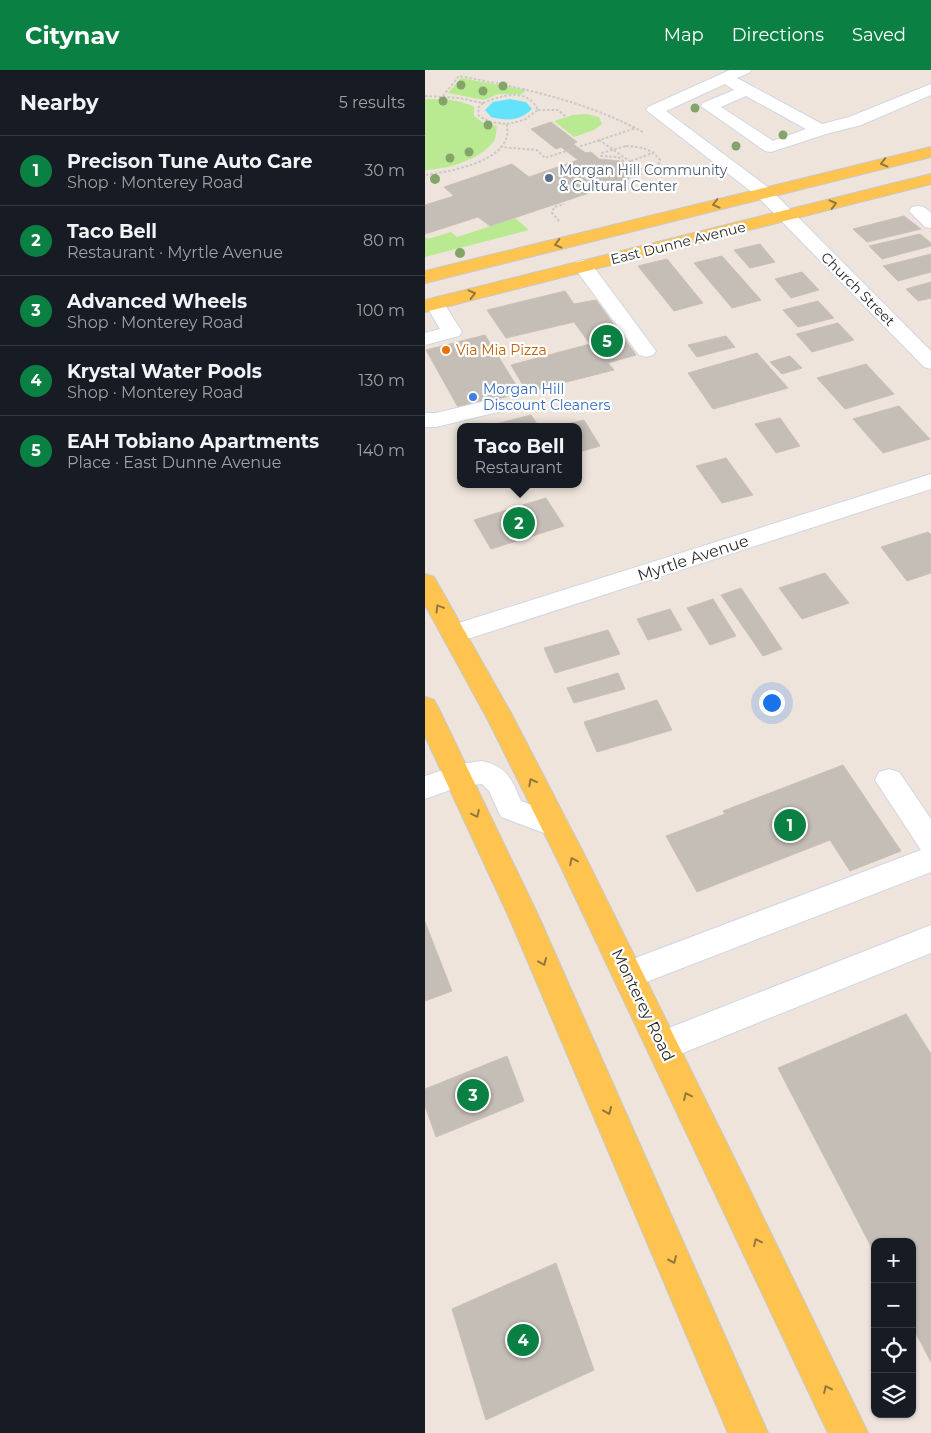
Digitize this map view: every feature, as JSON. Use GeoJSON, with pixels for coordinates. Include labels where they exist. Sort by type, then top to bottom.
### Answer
{"type":"FeatureCollection","features":[{"type":"Feature","properties":{"kind":"main road","name":"East Dunne Avenue"},"geometry":{"type":"LineString","coordinates":[[425,277],[931,152]]}},
{"type":"Feature","properties":{"kind":"main road","name":"East Dunne Avenue"},"geometry":{"type":"LineString","coordinates":[[430,305],[931,179]]}},
{"type":"Feature","properties":{"kind":"main road","name":"Monterey Road"},"geometry":{"type":"LineString","coordinates":[[425,583],[455,634],[555,825],[663,1046],[847,1433]]}},
{"type":"Feature","properties":{"kind":"main road"},"geometry":{"type":"LineString","coordinates":[[425,707],[523,916],[748,1433]]}},
{"type":"Feature","properties":{"kind":"street"},"geometry":{"type":"LineString","coordinates":[[725,78],[743,70]]}},
{"type":"Feature","properties":{"kind":"street"},"geometry":{"type":"LineString","coordinates":[[725,78],[820,130]]}},
{"type":"Feature","properties":{"kind":"street","name":"Church Street"},"geometry":{"type":"LineString","coordinates":[[725,78],[654,110],[763,192],[931,363]]}},
{"type":"Feature","properties":{"kind":"street"},"geometry":{"type":"LineString","coordinates":[[747,90],[709,106],[771,147],[820,130],[855,121],[931,89]]}},
{"type":"Feature","properties":{"kind":"street"},"geometry":{"type":"LineString","coordinates":[[583,266],[646,351]]}},
{"type":"Feature","properties":{"kind":"street"},"geometry":{"type":"LineString","coordinates":[[425,339],[452,332],[430,305]]}},
{"type":"Feature","properties":{"kind":"street"},"geometry":{"type":"LineString","coordinates":[[425,420],[436,420],[494,406]]}},
{"type":"Feature","properties":{"kind":"street","name":"Myrtle Avenue"},"geometry":{"type":"LineString","coordinates":[[455,634],[931,481]]}},
{"type":"Feature","properties":{"kind":"street"},"geometry":{"type":"LineString","coordinates":[[425,788],[459,776],[477,772],[488,773],[496,778],[511,809],[555,825]]}},
{"type":"Feature","properties":{"kind":"street"},"geometry":{"type":"LineString","coordinates":[[889,780],[931,842]]}},
{"type":"Feature","properties":{"kind":"street"},"geometry":{"type":"LineString","coordinates":[[628,975],[931,859]]}},
{"type":"Feature","properties":{"kind":"street"},"geometry":{"type":"LineString","coordinates":[[663,1046],[931,940]]}},
{"type":"Feature","properties":{"kind":"path"},"geometry":{"type":"LineString","coordinates":[[443,96],[459,76],[535,91],[577,102],[643,132]]}},
{"type":"Feature","properties":{"kind":"path"},"geometry":{"type":"LineString","coordinates":[[535,91],[527,97],[509,95],[493,98],[478,108],[479,116],[490,122],[507,124],[529,119],[538,110],[558,110],[566,117]]}},
{"type":"Feature","properties":{"kind":"path"},"geometry":{"type":"LineString","coordinates":[[425,96],[443,96],[483,103]]}},
{"type":"Feature","properties":{"kind":"path"},"geometry":{"type":"LineString","coordinates":[[527,97],[538,110]]}},
{"type":"Feature","properties":{"kind":"path"},"geometry":{"type":"LineString","coordinates":[[425,175],[465,167],[489,156],[500,147],[505,139],[507,124]]}},
{"type":"Feature","properties":{"kind":"path"},"geometry":{"type":"LineString","coordinates":[[500,147],[537,150],[545,158],[636,128]]}},
{"type":"Feature","properties":{"kind":"path"},"geometry":{"type":"LineString","coordinates":[[599,140],[647,173]]}},
{"type":"Feature","properties":{"kind":"path"},"geometry":{"type":"LineString","coordinates":[[626,146],[643,147],[655,152],[660,160],[657,168],[647,173],[633,175],[632,167],[618,157],[601,156],[602,153],[612,149],[626,146]]}},
{"type":"Feature","properties":{"kind":"path"},"geometry":{"type":"LineString","coordinates":[[631,162],[655,152]]}},
{"type":"Feature","properties":{"kind":"path"},"geometry":{"type":"LineString","coordinates":[[563,226],[553,213],[554,207],[564,204]]}},
{"type":"Feature","properties":{"kind":"green space"},"geometry":{"type":"Polygon","coordinates":[[[461,78],[526,90],[522,94],[499,94],[484,100],[448,93],[461,78]]]}},
{"type":"Feature","properties":{"kind":"green space"},"geometry":{"type":"Polygon","coordinates":[[[425,99],[457,101],[474,107],[474,116],[485,124],[497,126],[494,141],[481,153],[463,162],[444,168],[425,170],[425,99]]]}},
{"type":"Feature","properties":{"kind":"green space"},"geometry":{"type":"Polygon","coordinates":[[[587,114],[599,117],[602,124],[594,130],[574,137],[554,121],[573,115],[587,114]]]}},
{"type":"Feature","properties":{"kind":"green space"},"geometry":{"type":"Polygon","coordinates":[[[515,218],[529,230],[425,257],[425,237],[428,239],[451,232],[457,237],[515,218]]]}},
{"type":"Feature","properties":{"kind":"water"},"geometry":{"type":"Polygon","coordinates":[[[510,99],[526,102],[532,109],[523,116],[513,119],[491,117],[485,110],[493,102],[510,99]]]}},
{"type":"Feature","properties":{"kind":"building","name":"Morgan Hill Community & Cultural Center"},"geometry":{"type":"Polygon","coordinates":[[[551,122],[577,142],[573,144],[586,153],[591,152],[599,159],[620,161],[632,170],[628,180],[490,226],[478,217],[425,234],[425,205],[454,196],[444,187],[512,164],[529,177],[578,160],[561,147],[556,149],[531,129],[551,122]]]}},
{"type":"Feature","properties":{"kind":"building"},"geometry":{"type":"Polygon","coordinates":[[[904,216],[921,229],[867,242],[853,229],[904,216]]]}},
{"type":"Feature","properties":{"kind":"building"},"geometry":{"type":"Polygon","coordinates":[[[920,234],[931,243],[931,246],[882,259],[869,246],[920,234]]]}},
{"type":"Feature","properties":{"kind":"building"},"geometry":{"type":"Polygon","coordinates":[[[760,244],[775,262],[750,268],[734,250],[760,244]]]}},
{"type":"Feature","properties":{"kind":"building"},"geometry":{"type":"Polygon","coordinates":[[[931,254],[931,272],[898,281],[883,266],[931,254]]]}},
{"type":"Feature","properties":{"kind":"building"},"geometry":{"type":"Polygon","coordinates":[[[722,256],[761,300],[732,308],[694,263],[722,256]]]}},
{"type":"Feature","properties":{"kind":"building"},"geometry":{"type":"Polygon","coordinates":[[[667,259],[703,303],[674,311],[638,266],[667,259]]]}},
{"type":"Feature","properties":{"kind":"building"},"geometry":{"type":"Polygon","coordinates":[[[802,272],[819,290],[791,298],[775,279],[802,272]]]}},
{"type":"Feature","properties":{"kind":"building"},"geometry":{"type":"Polygon","coordinates":[[[931,282],[931,298],[918,301],[906,289],[931,282]]]}},
{"type":"Feature","properties":{"kind":"building"},"geometry":{"type":"Polygon","coordinates":[[[565,291],[574,304],[596,300],[636,355],[608,363],[614,370],[527,392],[511,365],[590,344],[574,322],[506,338],[487,310],[565,291]]]}},
{"type":"Feature","properties":{"kind":"building"},"geometry":{"type":"Polygon","coordinates":[[[818,301],[834,318],[798,327],[783,310],[818,301]]]}},
{"type":"Feature","properties":{"kind":"building"},"geometry":{"type":"Polygon","coordinates":[[[838,323],[854,340],[812,352],[796,334],[838,323]]]}},
{"type":"Feature","properties":{"kind":"building"},"geometry":{"type":"Polygon","coordinates":[[[485,335],[521,393],[459,409],[426,350],[485,335]]]}},
{"type":"Feature","properties":{"kind":"building"},"geometry":{"type":"Polygon","coordinates":[[[726,336],[735,347],[697,357],[688,345],[726,336]]]}},
{"type":"Feature","properties":{"kind":"building"},"geometry":{"type":"Polygon","coordinates":[[[757,353],[788,388],[713,409],[688,373],[757,353]]]}},
{"type":"Feature","properties":{"kind":"building"},"geometry":{"type":"Polygon","coordinates":[[[790,356],[802,368],[782,374],[770,362],[790,356]]]}},
{"type":"Feature","properties":{"kind":"building"},"geometry":{"type":"Polygon","coordinates":[[[866,364],[894,394],[845,409],[817,378],[866,364]]]}},
{"type":"Feature","properties":{"kind":"building"},"geometry":{"type":"Polygon","coordinates":[[[899,406],[930,439],[883,453],[853,419],[899,406]]]}},
{"type":"Feature","properties":{"kind":"building"},"geometry":{"type":"Polygon","coordinates":[[[531,415],[536,423],[500,423],[531,415]]]}},
{"type":"Feature","properties":{"kind":"building"},"geometry":{"type":"Polygon","coordinates":[[[780,418],[800,446],[776,453],[755,424],[780,418]]]}},
{"type":"Feature","properties":{"kind":"building"},"geometry":{"type":"Polygon","coordinates":[[[584,420],[600,446],[582,451],[582,423],[571,423],[584,420]]]}},
{"type":"Feature","properties":{"kind":"building"},"geometry":{"type":"Polygon","coordinates":[[[726,458],[753,495],[722,503],[696,466],[726,458]]]}},
{"type":"Feature","properties":{"kind":"building"},"geometry":{"type":"Polygon","coordinates":[[[546,498],[564,526],[491,549],[474,520],[546,498]]]}},
{"type":"Feature","properties":{"kind":"building"},"geometry":{"type":"Polygon","coordinates":[[[928,532],[931,535],[931,573],[907,581],[881,547],[928,532]]]}},
{"type":"Feature","properties":{"kind":"building"},"geometry":{"type":"Polygon","coordinates":[[[825,573],[849,603],[802,619],[779,588],[825,573]]]}},
{"type":"Feature","properties":{"kind":"building"},"geometry":{"type":"Polygon","coordinates":[[[741,588],[782,649],[763,656],[721,595],[741,588]]]}},
{"type":"Feature","properties":{"kind":"building"},"geometry":{"type":"Polygon","coordinates":[[[713,599],[736,636],[710,645],[687,608],[713,599]]]}},
{"type":"Feature","properties":{"kind":"building"},"geometry":{"type":"Polygon","coordinates":[[[670,609],[682,630],[648,640],[637,619],[670,609]]]}},
{"type":"Feature","properties":{"kind":"building"},"geometry":{"type":"Polygon","coordinates":[[[608,630],[620,654],[555,673],[544,648],[608,630]]]}},
{"type":"Feature","properties":{"kind":"building"},"geometry":{"type":"Polygon","coordinates":[[[618,673],[625,689],[574,703],[567,688],[618,673]]]}},
{"type":"Feature","properties":{"kind":"building"},"geometry":{"type":"Polygon","coordinates":[[[657,700],[672,730],[597,752],[584,722],[657,700]]]}},
{"type":"Feature","properties":{"kind":"building"},"geometry":{"type":"Polygon","coordinates":[[[843,765],[901,851],[850,871],[830,840],[697,892],[666,836],[725,814],[723,811],[843,765]]]}},
{"type":"Feature","properties":{"kind":"building"},"geometry":{"type":"Polygon","coordinates":[[[425,922],[452,991],[425,1001],[425,922]]]}},
{"type":"Feature","properties":{"kind":"building"},"geometry":{"type":"Polygon","coordinates":[[[906,1014],[931,1054],[931,1362],[916,1334],[916,1238],[871,1238],[871,1246],[778,1068],[906,1014]]]}},
{"type":"Feature","properties":{"kind":"building"},"geometry":{"type":"Polygon","coordinates":[[[507,1056],[524,1101],[436,1137],[425,1106],[425,1089],[507,1056]]]}},
{"type":"Feature","properties":{"kind":"building"},"geometry":{"type":"Polygon","coordinates":[[[556,1263],[594,1370],[486,1420],[452,1309],[556,1263]]]}},
{"type":"Feature","properties":{"kind":"place","name":"Morgan Hill Community & Cultural Center"},"geometry":{"type":"Point","coordinates":[549,178]}},
{"type":"Feature","properties":{"kind":"place","name":"EAH Tobiano Apartments"},"geometry":{"type":"Point","coordinates":[607,341]}},
{"type":"Feature","properties":{"kind":"place","name":"Via Mia Pizza"},"geometry":{"type":"Point","coordinates":[446,350]}},
{"type":"Feature","properties":{"kind":"place","name":"Morgan Hill Discount Cleaners"},"geometry":{"type":"Point","coordinates":[473,397]}},
{"type":"Feature","properties":{"kind":"place","name":"Taco Bell"},"geometry":{"type":"Point","coordinates":[519,523]}},
{"type":"Feature","properties":{"kind":"place","name":"Precison Tune Auto Care"},"geometry":{"type":"Point","coordinates":[790,825]}},
{"type":"Feature","properties":{"kind":"place","name":"Advanced Wheels"},"geometry":{"type":"Point","coordinates":[473,1095]}},
{"type":"Feature","properties":{"kind":"place","name":"Krystal Water Pools"},"geometry":{"type":"Point","coordinates":[523,1340]}}]}
